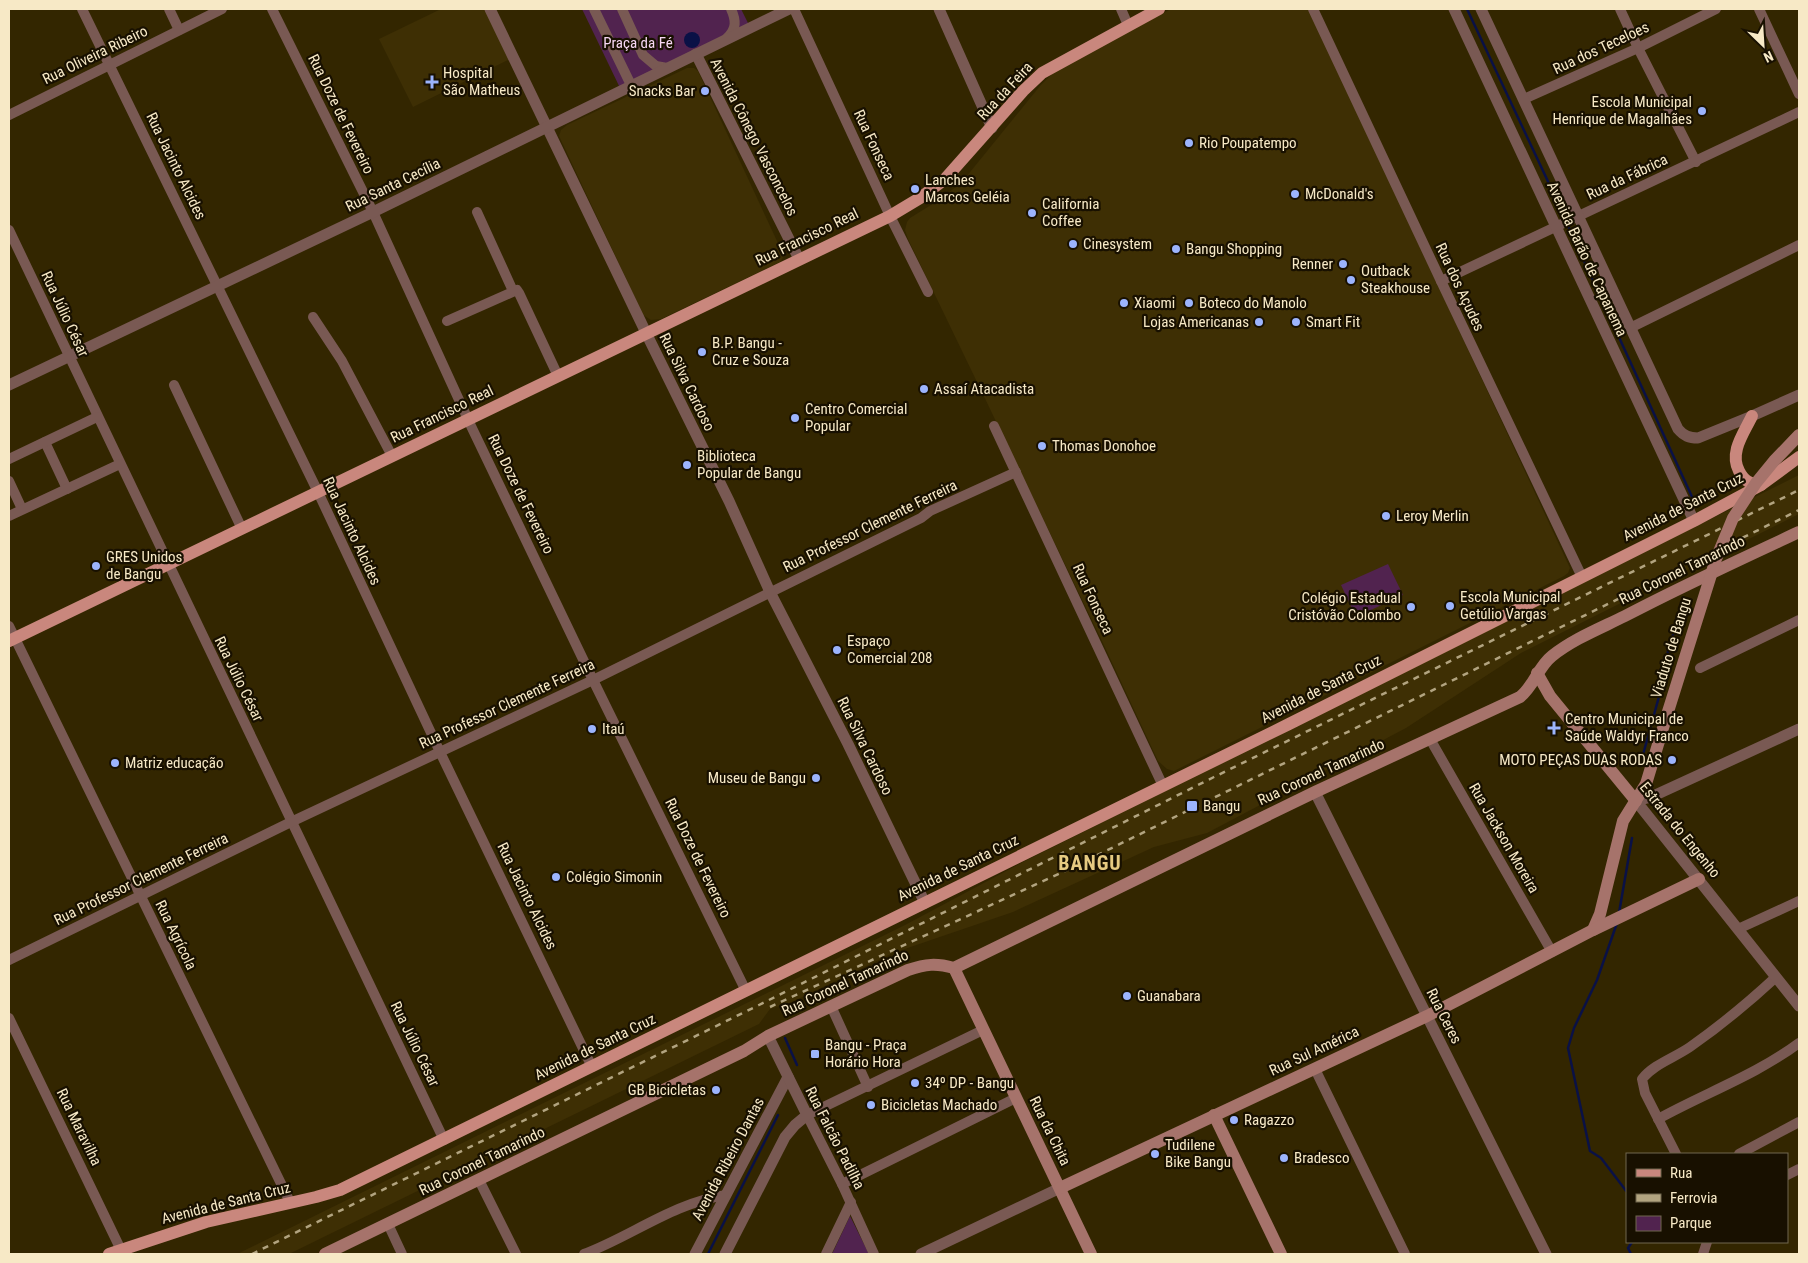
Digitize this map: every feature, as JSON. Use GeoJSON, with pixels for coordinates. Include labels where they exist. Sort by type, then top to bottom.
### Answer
{"type":"FeatureCollection","features":[{"type":"Feature","properties":{"kind":"main road","name":"Rua da Feira"},"geometry":{"type":"LineString","coordinates":[[890,216],[920,198],[945,179],[1023,91],[1042,73],[1158,9]]}},
{"type":"Feature","properties":{"kind":"main road","name":"Rua Francisco Real"},"geometry":{"type":"LineString","coordinates":[[12,640],[890,216]]}},
{"type":"Feature","properties":{"kind":"main road"},"geometry":{"type":"LineString","coordinates":[[1752,416],[1737,447],[1735,458],[1743,478],[1752,484],[1761,485]]}},
{"type":"Feature","properties":{"kind":"main road","name":"Viaduto de Bangu"},"geometry":{"type":"LineString","coordinates":[[1636,801],[1648,777],[1716,559],[1733,518],[1756,483],[1799,435]]}},
{"type":"Feature","properties":{"kind":"main road","name":"Avenida de Santa Cruz"},"geometry":{"type":"LineString","coordinates":[[109,1254],[206,1222],[334,1193],[1163,786],[1694,521],[1761,485],[1799,457]]}},
{"type":"Feature","properties":{"kind":"main road","name":"Rua Coronel Tamarindo"},"geometry":{"type":"LineString","coordinates":[[325,1254],[744,1051],[768,1036],[908,970],[924,965],[938,964],[954,968],[1315,792],[1520,697],[1530,687],[1537,673],[1552,656],[1572,643],[1675,590],[1799,532]]}},
{"type":"Feature","properties":{"kind":"main road","name":"Estrada do Engenho"},"geometry":{"type":"LineString","coordinates":[[1537,673],[1550,696],[1636,801]]}},
{"type":"Feature","properties":{"kind":"main road"},"geometry":{"type":"LineString","coordinates":[[1593,930],[1600,914],[1623,821],[1636,801]]}},
{"type":"Feature","properties":{"kind":"main road","name":"Rua Sul América"},"geometry":{"type":"LineString","coordinates":[[1060,1188],[1427,1016],[1593,930],[1609,924],[1699,879]]}},
{"type":"Feature","properties":{"kind":"main road","name":"Rua da Chita"},"geometry":{"type":"LineString","coordinates":[[954,968],[1091,1254]]}},
{"type":"Feature","properties":{"kind":"main road"},"geometry":{"type":"LineString","coordinates":[[1214,1115],[1281,1254]]}},
{"type":"Feature","properties":{"kind":"street","name":"Rua Jacinto Alcides"},"geometry":{"type":"LineString","coordinates":[[82,9],[318,492],[440,752],[592,1067]]}},
{"type":"Feature","properties":{"kind":"street"},"geometry":{"type":"LineString","coordinates":[[168,9],[179,30]]}},
{"type":"Feature","properties":{"kind":"street","name":"Rua Oliveira Ribeiro"},"geometry":{"type":"LineString","coordinates":[[9,115],[222,9]]}},
{"type":"Feature","properties":{"kind":"street","name":"Rua Doze de Fevereiro"},"geometry":{"type":"LineString","coordinates":[[272,9],[373,212],[468,419],[593,680],[746,991]]}},
{"type":"Feature","properties":{"kind":"street","name":"Rua Silva Cardoso"},"geometry":{"type":"LineString","coordinates":[[490,9],[729,501],[770,592],[848,744],[925,903]]}},
{"type":"Feature","properties":{"kind":"street"},"geometry":{"type":"LineString","coordinates":[[594,9],[631,85]]}},
{"type":"Feature","properties":{"kind":"street"},"geometry":{"type":"LineString","coordinates":[[622,9],[643,55],[656,66],[667,68]]}},
{"type":"Feature","properties":{"kind":"street"},"geometry":{"type":"LineString","coordinates":[[728,38],[735,26],[735,18],[731,9]]}},
{"type":"Feature","properties":{"kind":"street","name":"Rua Santa Cecília"},"geometry":{"type":"LineString","coordinates":[[9,385],[373,212],[788,9]]}},
{"type":"Feature","properties":{"kind":"street","name":"Rua Fonseca"},"geometry":{"type":"LineString","coordinates":[[794,9],[890,216],[928,292]]}},
{"type":"Feature","properties":{"kind":"street"},"geometry":{"type":"LineString","coordinates":[[939,9],[992,128]]}},
{"type":"Feature","properties":{"kind":"street"},"geometry":{"type":"LineString","coordinates":[[1120,9],[1128,25]]}},
{"type":"Feature","properties":{"kind":"street","name":"Rua dos Açudes"},"geometry":{"type":"LineString","coordinates":[[1314,9],[1582,577]]}},
{"type":"Feature","properties":{"kind":"street","name":"Avenida Barão de Capanema"},"geometry":{"type":"LineString","coordinates":[[1454,9],[1694,521]]}},
{"type":"Feature","properties":{"kind":"street","name":"Avenida Barão de Capanema"},"geometry":{"type":"LineString","coordinates":[[1480,9],[1579,215],[1675,424],[1682,434],[1690,438],[1698,438],[1752,416]]}},
{"type":"Feature","properties":{"kind":"street"},"geometry":{"type":"LineString","coordinates":[[1620,9],[1696,162]]}},
{"type":"Feature","properties":{"kind":"street","name":"Rua dos Teceloes"},"geometry":{"type":"LineString","coordinates":[[1524,99],[1638,48],[1716,9]]}},
{"type":"Feature","properties":{"kind":"street"},"geometry":{"type":"LineString","coordinates":[[1759,9],[1799,94]]}},
{"type":"Feature","properties":{"kind":"street","name":"Avenida Cônego Vasconcelos"},"geometry":{"type":"LineString","coordinates":[[696,54],[799,260]]}},
{"type":"Feature","properties":{"kind":"street","name":"Rua da Fábrica"},"geometry":{"type":"LineString","coordinates":[[1441,281],[1799,112]]}},
{"type":"Feature","properties":{"kind":"street"},"geometry":{"type":"LineString","coordinates":[[477,212],[513,290],[519,293],[558,376]]}},
{"type":"Feature","properties":{"kind":"street","name":"Rua Júlio César"},"geometry":{"type":"LineString","coordinates":[[9,230],[68,357],[444,1140]]}},
{"type":"Feature","properties":{"kind":"street"},"geometry":{"type":"LineString","coordinates":[[1630,328],[1799,244]]}},
{"type":"Feature","properties":{"kind":"street"},"geometry":{"type":"LineString","coordinates":[[447,321],[513,290]]}},
{"type":"Feature","properties":{"kind":"street"},"geometry":{"type":"LineString","coordinates":[[313,316],[342,361],[392,456]]}},
{"type":"Feature","properties":{"kind":"street"},"geometry":{"type":"LineString","coordinates":[[174,385],[242,529]]}},
{"type":"Feature","properties":{"kind":"street"},"geometry":{"type":"LineString","coordinates":[[1752,416],[1799,395]]}},
{"type":"Feature","properties":{"kind":"street"},"geometry":{"type":"LineString","coordinates":[[9,459],[97,417]]}},
{"type":"Feature","properties":{"kind":"street","name":"Rua Fonseca"},"geometry":{"type":"LineString","coordinates":[[994,426],[1163,786]]}},
{"type":"Feature","properties":{"kind":"street"},"geometry":{"type":"LineString","coordinates":[[45,442],[67,489]]}},
{"type":"Feature","properties":{"kind":"street"},"geometry":{"type":"LineString","coordinates":[[9,516],[120,464]]}},
{"type":"Feature","properties":{"kind":"street","name":"Rua Professor Clemente Ferreira"},"geometry":{"type":"LineString","coordinates":[[9,960],[291,822],[593,680],[921,518],[930,511],[1016,472]]}},
{"type":"Feature","properties":{"kind":"street"},"geometry":{"type":"LineString","coordinates":[[9,480],[22,509]]}},
{"type":"Feature","properties":{"kind":"street"},"geometry":{"type":"LineString","coordinates":[[1700,668],[1799,620]]}},
{"type":"Feature","properties":{"kind":"street","name":"Rua Agrícola"},"geometry":{"type":"LineString","coordinates":[[9,626],[12,640],[141,897],[290,1202]]}},
{"type":"Feature","properties":{"kind":"street"},"geometry":{"type":"LineString","coordinates":[[1636,801],[1651,797],[1799,729]]}},
{"type":"Feature","properties":{"kind":"street","name":"Rua Jackson Moreira"},"geometry":{"type":"LineString","coordinates":[[1430,739],[1552,952]]}},
{"type":"Feature","properties":{"kind":"street","name":"Rua Ceres"},"geometry":{"type":"LineString","coordinates":[[1315,792],[1546,1254]]}},
{"type":"Feature","properties":{"kind":"street","name":"Estrada do Engenho"},"geometry":{"type":"LineString","coordinates":[[1636,801],[1799,1006]]}},
{"type":"Feature","properties":{"kind":"street"},"geometry":{"type":"LineString","coordinates":[[1738,928],[1799,901]]}},
{"type":"Feature","properties":{"kind":"street"},"geometry":{"type":"LineString","coordinates":[[1676,1153],[1645,1093],[1642,1079],[1646,1073],[1688,1049],[1776,977]]}},
{"type":"Feature","properties":{"kind":"street"},"geometry":{"type":"LineString","coordinates":[[831,1006],[868,1087]]}},
{"type":"Feature","properties":{"kind":"street","name":"Rua Maravilha"},"geometry":{"type":"LineString","coordinates":[[9,1018],[121,1250]]}},
{"type":"Feature","properties":{"kind":"street"},"geometry":{"type":"LineString","coordinates":[[725,1254],[786,1137],[795,1125],[807,1115],[983,1030]]}},
{"type":"Feature","properties":{"kind":"street","name":"Rua Falcão Padilha"},"geometry":{"type":"LineString","coordinates":[[768,1036],[851,1202],[874,1254]]}},
{"type":"Feature","properties":{"kind":"street"},"geometry":{"type":"LineString","coordinates":[[1658,1118],[1769,1063],[1799,1043]]}},
{"type":"Feature","properties":{"kind":"street"},"geometry":{"type":"LineString","coordinates":[[1315,1069],[1405,1254]]}},
{"type":"Feature","properties":{"kind":"street","name":"Avenida Ribeiro Dantas"},"geometry":{"type":"LineString","coordinates":[[695,1254],[788,1077]]}},
{"type":"Feature","properties":{"kind":"street"},"geometry":{"type":"LineString","coordinates":[[842,1184],[1016,1098]]}},
{"type":"Feature","properties":{"kind":"street"},"geometry":{"type":"LineString","coordinates":[[1741,1153],[1799,1122]]}},
{"type":"Feature","properties":{"kind":"street"},"geometry":{"type":"LineString","coordinates":[[479,1180],[516,1254]]}},
{"type":"Feature","properties":{"kind":"street","name":"Rua Sul América"},"geometry":{"type":"LineString","coordinates":[[921,1254],[1060,1188]]}},
{"type":"Feature","properties":{"kind":"street"},"geometry":{"type":"LineString","coordinates":[[589,1253],[681,1206],[708,1197],[726,1195]]}},
{"type":"Feature","properties":{"kind":"street"},"geometry":{"type":"LineString","coordinates":[[826,1254],[851,1202]]}},
{"type":"Feature","properties":{"kind":"street"},"geometry":{"type":"LineString","coordinates":[[388,1224],[402,1254]]}},
{"type":"Feature","properties":{"kind":"shaded area","name":"Hospital São Matheus"},"geometry":{"type":"Polygon","coordinates":[[[441,9],[490,9],[514,57],[413,107],[379,39],[441,9]]]}},
{"type":"Feature","properties":{"kind":"shaded area"},"geometry":{"type":"Polygon","coordinates":[[[1171,9],[1309,9],[1570,568],[1564,576],[1174,771],[1167,769],[1158,761],[905,230],[910,218],[939,200],[962,182],[1040,86],[1058,68],[1171,9]]]}},
{"type":"Feature","properties":{"kind":"shaded area"},"geometry":{"type":"Polygon","coordinates":[[[692,32],[700,40],[692,48],[684,40],[692,32]]]}},
{"type":"Feature","properties":{"kind":"shaded area"},"geometry":{"type":"Polygon","coordinates":[[[687,68],[694,68],[698,71],[784,256],[780,262],[661,319],[651,320],[643,315],[559,136],[561,130],[567,125],[687,68]]]}},
{"type":"Feature","properties":{"kind":"shaded area"},"geometry":{"type":"Polygon","coordinates":[[[1799,475],[1799,514],[1521,653],[1406,728],[1207,833],[1154,847],[1013,912],[893,953],[792,1002],[770,1009],[759,1024],[289,1254],[237,1254],[905,925],[1023,862],[1799,475]]]}},
{"type":"Feature","properties":{"kind":"green space","name":"Praça da Fé"},"geometry":{"type":"Polygon","coordinates":[[[582,9],[741,9],[750,27],[621,90],[582,9]]]}},
{"type":"Feature","properties":{"kind":"green space"},"geometry":{"type":"Polygon","coordinates":[[[1388,564],[1403,595],[1356,617],[1341,585],[1388,564]]]}},
{"type":"Feature","properties":{"kind":"green space"},"geometry":{"type":"Polygon","coordinates":[[[850,1216],[869,1254],[832,1254],[850,1216]]]}},
{"type":"Feature","properties":{"kind":"waterway"},"geometry":{"type":"LineString","coordinates":[[1467,9],[1560,207]]}},
{"type":"Feature","properties":{"kind":"waterway"},"geometry":{"type":"LineString","coordinates":[[1569,228],[1693,499]]}},
{"type":"Feature","properties":{"kind":"waterway"},"geometry":{"type":"LineString","coordinates":[[1641,762],[1666,671],[1668,651],[1683,603]]}},
{"type":"Feature","properties":{"kind":"waterway"},"geometry":{"type":"LineString","coordinates":[[1619,913],[1632,838]]}},
{"type":"Feature","properties":{"kind":"waterway"},"geometry":{"type":"LineString","coordinates":[[1617,923],[1597,980],[1574,1028],[1568,1048],[1590,1151],[1601,1158],[1626,1191]]}},
{"type":"Feature","properties":{"kind":"waterway"},"geometry":{"type":"LineString","coordinates":[[785,1038],[797,1065]]}},
{"type":"Feature","properties":{"kind":"waterway"},"geometry":{"type":"LineString","coordinates":[[708,1254],[778,1115]]}},
{"type":"Feature","properties":{"kind":"waterway"},"geometry":{"type":"LineString","coordinates":[[1631,1243],[1628,1248],[1631,1254]]}},
{"type":"Feature","properties":{"kind":"railway"},"geometry":{"type":"LineString","coordinates":[[252,1254],[759,1005],[1214,777],[1799,490]]}},
{"type":"Feature","properties":{"kind":"railway"},"geometry":{"type":"LineString","coordinates":[[770,1007],[1067,870],[1799,510]]}},
{"type":"Feature","properties":{"kind":"place","name":"Hospital São Matheus"},"geometry":{"type":"Point","coordinates":[432,82]}},
{"type":"Feature","properties":{"kind":"place","name":"Snacks Bar"},"geometry":{"type":"Point","coordinates":[705,91]}},
{"type":"Feature","properties":{"kind":"place","name":"Escola Municipal Henrique de Magalhães"},"geometry":{"type":"Point","coordinates":[1702,111]}},
{"type":"Feature","properties":{"kind":"place","name":"Rio Poupatempo"},"geometry":{"type":"Point","coordinates":[1189,143]}},
{"type":"Feature","properties":{"kind":"place","name":"Lanches Marcos Geléia"},"geometry":{"type":"Point","coordinates":[915,189]}},
{"type":"Feature","properties":{"kind":"place","name":"McDonald's"},"geometry":{"type":"Point","coordinates":[1295,194]}},
{"type":"Feature","properties":{"kind":"place","name":"California Coffee"},"geometry":{"type":"Point","coordinates":[1032,213]}},
{"type":"Feature","properties":{"kind":"place","name":"Cinesystem"},"geometry":{"type":"Point","coordinates":[1073,244]}},
{"type":"Feature","properties":{"kind":"place","name":"Bangu Shopping"},"geometry":{"type":"Point","coordinates":[1176,249]}},
{"type":"Feature","properties":{"kind":"place","name":"Renner"},"geometry":{"type":"Point","coordinates":[1343,264]}},
{"type":"Feature","properties":{"kind":"place","name":"Outback Steakhouse"},"geometry":{"type":"Point","coordinates":[1351,280]}},
{"type":"Feature","properties":{"kind":"place","name":"Xiaomi"},"geometry":{"type":"Point","coordinates":[1124,303]}},
{"type":"Feature","properties":{"kind":"place","name":"Boteco do Manolo"},"geometry":{"type":"Point","coordinates":[1189,303]}},
{"type":"Feature","properties":{"kind":"place","name":"Lojas Americanas"},"geometry":{"type":"Point","coordinates":[1259,322]}},
{"type":"Feature","properties":{"kind":"place","name":"Smart Fit"},"geometry":{"type":"Point","coordinates":[1296,322]}},
{"type":"Feature","properties":{"kind":"place","name":"B.P. Bangu - Cruz e Souza"},"geometry":{"type":"Point","coordinates":[702,352]}},
{"type":"Feature","properties":{"kind":"place","name":"Assaí Atacadista"},"geometry":{"type":"Point","coordinates":[924,389]}},
{"type":"Feature","properties":{"kind":"place","name":"Centro Comercial Popular"},"geometry":{"type":"Point","coordinates":[795,418]}},
{"type":"Feature","properties":{"kind":"place","name":"Thomas Donohoe"},"geometry":{"type":"Point","coordinates":[1042,446]}},
{"type":"Feature","properties":{"kind":"place","name":"Biblioteca Popular de Bangu"},"geometry":{"type":"Point","coordinates":[687,465]}},
{"type":"Feature","properties":{"kind":"place","name":"Leroy Merlin"},"geometry":{"type":"Point","coordinates":[1386,516]}},
{"type":"Feature","properties":{"kind":"place","name":"GRES Unidos de Bangu"},"geometry":{"type":"Point","coordinates":[96,566]}},
{"type":"Feature","properties":{"kind":"place","name":"Escola Municipal Getúlio Vargas"},"geometry":{"type":"Point","coordinates":[1450,606]}},
{"type":"Feature","properties":{"kind":"place","name":"Colégio Estadual Cristóvão Colombo"},"geometry":{"type":"Point","coordinates":[1411,607]}},
{"type":"Feature","properties":{"kind":"place","name":"Espaço Comercial 208"},"geometry":{"type":"Point","coordinates":[837,650]}},
{"type":"Feature","properties":{"kind":"place","name":"Centro Municipal de Saúde Waldyr Franco"},"geometry":{"type":"Point","coordinates":[1554,728]}},
{"type":"Feature","properties":{"kind":"place","name":"Itaú"},"geometry":{"type":"Point","coordinates":[592,729]}},
{"type":"Feature","properties":{"kind":"place","name":"MOTO PEÇAS DUAS RODAS"},"geometry":{"type":"Point","coordinates":[1672,760]}},
{"type":"Feature","properties":{"kind":"place","name":"Matriz educação"},"geometry":{"type":"Point","coordinates":[115,763]}},
{"type":"Feature","properties":{"kind":"place","name":"Museu de Bangu"},"geometry":{"type":"Point","coordinates":[816,778]}},
{"type":"Feature","properties":{"kind":"place","name":"Bangu"},"geometry":{"type":"Point","coordinates":[1192,806]}},
{"type":"Feature","properties":{"kind":"place","name":"Colégio Simonin"},"geometry":{"type":"Point","coordinates":[556,877]}},
{"type":"Feature","properties":{"kind":"place","name":"Guanabara"},"geometry":{"type":"Point","coordinates":[1127,996]}},
{"type":"Feature","properties":{"kind":"place","name":"Bangu - Praça Horário Hora"},"geometry":{"type":"Point","coordinates":[815,1054]}},
{"type":"Feature","properties":{"kind":"place","name":"34º DP - Bangu"},"geometry":{"type":"Point","coordinates":[915,1083]}},
{"type":"Feature","properties":{"kind":"place","name":"GB Bicicletas"},"geometry":{"type":"Point","coordinates":[716,1090]}},
{"type":"Feature","properties":{"kind":"place","name":"Bicicletas Machado"},"geometry":{"type":"Point","coordinates":[871,1105]}},
{"type":"Feature","properties":{"kind":"place","name":"Ragazzo"},"geometry":{"type":"Point","coordinates":[1234,1120]}},
{"type":"Feature","properties":{"kind":"place","name":"Tudilene Bike Bangu"},"geometry":{"type":"Point","coordinates":[1155,1154]}},
{"type":"Feature","properties":{"kind":"place","name":"Bradesco"},"geometry":{"type":"Point","coordinates":[1284,1158]}},
{"type":"Feature","properties":{"kind":"district","name":"BANGU"},"geometry":{"type":"Point","coordinates":[1090,863]}}]}
